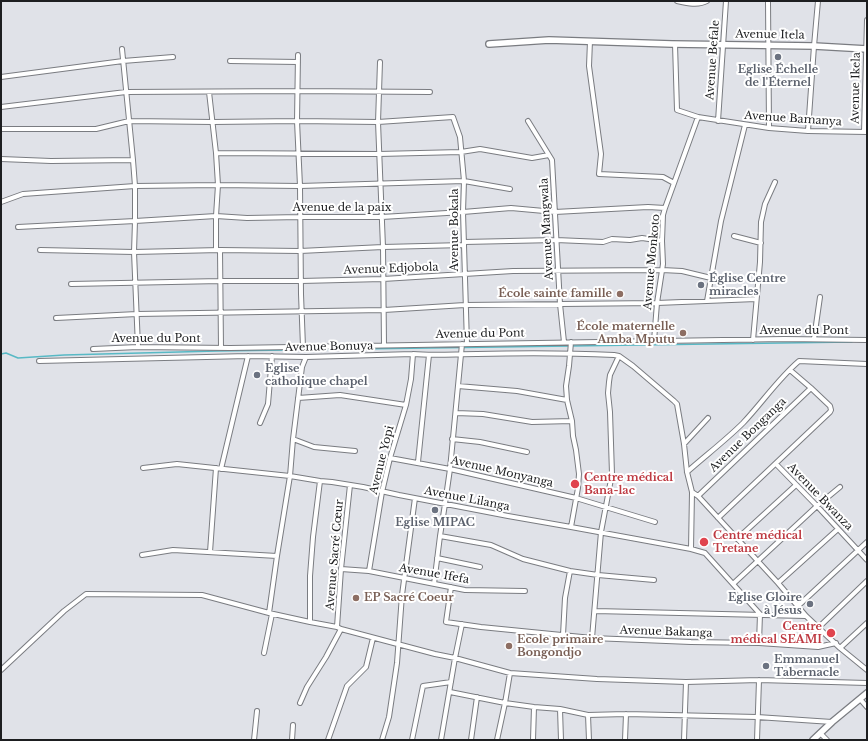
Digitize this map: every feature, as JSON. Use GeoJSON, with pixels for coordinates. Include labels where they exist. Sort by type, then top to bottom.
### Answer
{"type":"FeatureCollection","features":[{"type":"Feature","properties":{"kind":"street"},"geometry":{"type":"LineString","coordinates":[[677,1],[702,3],[706,1]]}},
{"type":"Feature","properties":{"kind":"street","name":"Avenue Befale"},"geometry":{"type":"LineString","coordinates":[[718,120],[726,1]]}},
{"type":"Feature","properties":{"kind":"street"},"geometry":{"type":"LineString","coordinates":[[768,1],[769,128]]}},
{"type":"Feature","properties":{"kind":"street"},"geometry":{"type":"LineString","coordinates":[[808,130],[818,1]]}},
{"type":"Feature","properties":{"kind":"street","name":"Avenue Ikela"},"geometry":{"type":"LineString","coordinates":[[865,132],[867,20]]}},
{"type":"Feature","properties":{"kind":"street","name":"Avenue Itela"},"geometry":{"type":"LineString","coordinates":[[489,44],[549,40],[674,44],[768,44],[866,49]]}},
{"type":"Feature","properties":{"kind":"street"},"geometry":{"type":"LineString","coordinates":[[590,41],[589,66],[601,154],[599,174],[663,176],[674,183]]}},
{"type":"Feature","properties":{"kind":"street","name":"Avenue Bamanya"},"geometry":{"type":"LineString","coordinates":[[674,44],[677,110],[698,117],[769,128],[865,132]]}},
{"type":"Feature","properties":{"kind":"street"},"geometry":{"type":"LineString","coordinates":[[122,49],[135,186],[134,252],[138,347]]}},
{"type":"Feature","properties":{"kind":"street"},"geometry":{"type":"LineString","coordinates":[[298,55],[297,121],[300,186],[300,251],[303,346]]}},
{"type":"Feature","properties":{"kind":"street"},"geometry":{"type":"LineString","coordinates":[[1,76],[123,61],[174,57]]}},
{"type":"Feature","properties":{"kind":"street"},"geometry":{"type":"LineString","coordinates":[[230,60],[298,62]]}},
{"type":"Feature","properties":{"kind":"street"},"geometry":{"type":"LineString","coordinates":[[380,62],[378,122],[383,247],[384,345]]}},
{"type":"Feature","properties":{"kind":"street"},"geometry":{"type":"LineString","coordinates":[[1,107],[126,92],[430,92]]}},
{"type":"Feature","properties":{"kind":"street"},"geometry":{"type":"LineString","coordinates":[[210,92],[218,185],[216,216],[221,281],[221,348]]}},
{"type":"Feature","properties":{"kind":"street","name":"Avenue Monkoto"},"geometry":{"type":"LineString","coordinates":[[654,341],[657,303],[662,270],[663,215],[698,117]]}},
{"type":"Feature","properties":{"kind":"street","name":"Avenue Bokala"},"geometry":{"type":"LineString","coordinates":[[378,122],[453,118],[460,137],[464,182],[463,212],[465,305],[463,347],[450,468],[434,584]]}},
{"type":"Feature","properties":{"kind":"street"},"geometry":{"type":"LineString","coordinates":[[1,129],[96,129],[129,121],[378,122]]}},
{"type":"Feature","properties":{"kind":"street","name":"Avenue Mangwala"},"geometry":{"type":"LineString","coordinates":[[528,121],[552,160],[560,304],[564,342]]}},
{"type":"Feature","properties":{"kind":"street"},"geometry":{"type":"LineString","coordinates":[[707,301],[721,221],[745,125]]}},
{"type":"Feature","properties":{"kind":"street"},"geometry":{"type":"LineString","coordinates":[[216,153],[379,154],[461,152],[480,149],[532,158],[549,155]]}},
{"type":"Feature","properties":{"kind":"street"},"geometry":{"type":"LineString","coordinates":[[1,159],[51,161],[133,160]]}},
{"type":"Feature","properties":{"kind":"street"},"geometry":{"type":"LineString","coordinates":[[1,202],[23,194],[135,186],[300,186],[464,182],[510,189]]}},
{"type":"Feature","properties":{"kind":"street"},"geometry":{"type":"LineString","coordinates":[[754,340],[760,262],[761,222],[765,204],[775,182]]}},
{"type":"Feature","properties":{"kind":"street","name":"Avenue de la paix"},"geometry":{"type":"LineString","coordinates":[[18,227],[216,216],[247,218],[382,217],[511,208],[555,212],[648,207],[665,208]]}},
{"type":"Feature","properties":{"kind":"street"},"geometry":{"type":"LineString","coordinates":[[734,236],[761,243]]}},
{"type":"Feature","properties":{"kind":"street"},"geometry":{"type":"LineString","coordinates":[[40,250],[134,252],[218,250],[300,251],[556,240],[603,242],[612,239],[630,240],[642,238],[662,241]]}},
{"type":"Feature","properties":{"kind":"street","name":"Avenue Edjobola"},"geometry":{"type":"LineString","coordinates":[[71,284],[383,279],[513,271],[662,270],[682,271],[711,278]]}},
{"type":"Feature","properties":{"kind":"street"},"geometry":{"type":"LineString","coordinates":[[814,339],[820,297]]}},
{"type":"Feature","properties":{"kind":"street"},"geometry":{"type":"LineString","coordinates":[[56,318],[137,314],[384,310],[465,305],[657,303],[756,299]]}},
{"type":"Feature","properties":{"kind":"street","name":"Avenue du Pont"},"geometry":{"type":"LineString","coordinates":[[93,349],[138,347],[221,348],[384,345],[463,347],[564,342],[570,347],[654,341],[814,339],[867,340]]}},
{"type":"Feature","properties":{"kind":"street","name":"Avenue Bonuya"},"geometry":{"type":"LineString","coordinates":[[39,361],[248,356],[306,357],[413,354],[429,355],[463,347],[570,347],[619,356]]}},
{"type":"Feature","properties":{"kind":"street"},"geometry":{"type":"LineString","coordinates":[[570,347],[566,400],[572,421],[579,474],[571,527]]}},
{"type":"Feature","properties":{"kind":"street","name":"Avenue Yopi"},"geometry":{"type":"LineString","coordinates":[[370,571],[382,492],[390,458],[406,405],[411,379],[413,354]]}},
{"type":"Feature","properties":{"kind":"street"},"geometry":{"type":"LineString","coordinates":[[418,462],[429,355]]}},
{"type":"Feature","properties":{"kind":"street"},"geometry":{"type":"LineString","coordinates":[[221,469],[248,356]]}},
{"type":"Feature","properties":{"kind":"street"},"geometry":{"type":"LineString","coordinates":[[260,423],[268,404],[272,356]]}},
{"type":"Feature","properties":{"kind":"street"},"geometry":{"type":"LineString","coordinates":[[592,638],[601,532],[612,474],[608,393],[610,375],[619,356],[633,366],[677,404],[687,472],[692,492],[691,549]]}},
{"type":"Feature","properties":{"kind":"street"},"geometry":{"type":"LineString","coordinates":[[264,653],[271,614],[277,556],[290,476],[302,367],[306,357]]}},
{"type":"Feature","properties":{"kind":"street"},"geometry":{"type":"LineString","coordinates":[[687,472],[742,423],[800,361],[867,364]]}},
{"type":"Feature","properties":{"kind":"street"},"geometry":{"type":"LineString","coordinates":[[718,518],[832,410],[830,406],[790,370]]}},
{"type":"Feature","properties":{"kind":"street"},"geometry":{"type":"LineString","coordinates":[[458,386],[517,391],[566,400]]}},
{"type":"Feature","properties":{"kind":"street","name":"Avenue Bonganga"},"geometry":{"type":"LineString","coordinates":[[698,496],[811,388]]}},
{"type":"Feature","properties":{"kind":"street"},"geometry":{"type":"LineString","coordinates":[[298,398],[340,395],[406,405]]}},
{"type":"Feature","properties":{"kind":"street"},"geometry":{"type":"LineString","coordinates":[[456,413],[482,414],[532,422],[572,421]]}},
{"type":"Feature","properties":{"kind":"street"},"geometry":{"type":"LineString","coordinates":[[684,444],[708,418]]}},
{"type":"Feature","properties":{"kind":"street"},"geometry":{"type":"LineString","coordinates":[[293,439],[314,447],[355,452]]}},
{"type":"Feature","properties":{"kind":"street"},"geometry":{"type":"LineString","coordinates":[[452,439],[480,442],[527,452]]}},
{"type":"Feature","properties":{"kind":"street","name":"Avenue Monyanga"},"geometry":{"type":"LineString","coordinates":[[390,458],[450,468],[576,498],[655,522]]}},
{"type":"Feature","properties":{"kind":"street","name":"Avenue Lilanga"},"geometry":{"type":"LineString","coordinates":[[143,468],[177,464],[332,482],[691,549],[705,553],[760,614]]}},
{"type":"Feature","properties":{"kind":"street","name":"Avenue Bwanza"},"geometry":{"type":"LineString","coordinates":[[776,464],[867,560]]}},
{"type":"Feature","properties":{"kind":"street"},"geometry":{"type":"LineString","coordinates":[[210,552],[216,468]]}},
{"type":"Feature","properties":{"kind":"street"},"geometry":{"type":"LineString","coordinates":[[310,622],[312,537],[320,481]]}},
{"type":"Feature","properties":{"kind":"street","name":"Avenue Sacré Cœur"},"geometry":{"type":"LineString","coordinates":[[339,628],[341,569],[350,485]]}},
{"type":"Feature","properties":{"kind":"street"},"geometry":{"type":"LineString","coordinates":[[737,539],[796,485]]}},
{"type":"Feature","properties":{"kind":"street"},"geometry":{"type":"LineString","coordinates":[[733,584],[817,506],[840,487]]}},
{"type":"Feature","properties":{"kind":"street"},"geometry":{"type":"LineString","coordinates":[[692,492],[698,496],[758,561],[806,616],[840,648],[866,667]]}},
{"type":"Feature","properties":{"kind":"street"},"geometry":{"type":"LineString","coordinates":[[382,740],[389,717],[399,644],[404,578],[415,498]]}},
{"type":"Feature","properties":{"kind":"street"},"geometry":{"type":"LineString","coordinates":[[778,583],[838,529]]}},
{"type":"Feature","properties":{"kind":"street"},"geometry":{"type":"LineString","coordinates":[[440,536],[492,545],[523,559],[570,571],[654,580]]}},
{"type":"Feature","properties":{"kind":"street"},"geometry":{"type":"LineString","coordinates":[[798,606],[867,542]]}},
{"type":"Feature","properties":{"kind":"street"},"geometry":{"type":"LineString","coordinates":[[142,555],[173,550],[277,556]]}},
{"type":"Feature","properties":{"kind":"street"},"geometry":{"type":"LineString","coordinates":[[437,558],[480,567]]}},
{"type":"Feature","properties":{"kind":"street","name":"Avenue Ifefa"},"geometry":{"type":"LineString","coordinates":[[341,569],[370,571],[465,590],[525,591]]}},
{"type":"Feature","properties":{"kind":"street"},"geometry":{"type":"LineString","coordinates":[[563,635],[565,598],[570,571]]}},
{"type":"Feature","properties":{"kind":"street"},"geometry":{"type":"LineString","coordinates":[[818,628],[867,581]]}},
{"type":"Feature","properties":{"kind":"street","name":"Avenue Bakanga"},"geometry":{"type":"LineString","coordinates":[[451,587],[446,622],[592,638],[759,643],[818,647],[836,643]]}},
{"type":"Feature","properties":{"kind":"street"},"geometry":{"type":"LineString","coordinates":[[1,670],[64,611],[86,594],[202,595],[271,614],[339,628],[510,673],[597,679],[686,682],[759,680],[867,683]]}},
{"type":"Feature","properties":{"kind":"street"},"geometry":{"type":"LineString","coordinates":[[595,610],[806,616]]}},
{"type":"Feature","properties":{"kind":"street"},"geometry":{"type":"LineString","coordinates":[[759,643],[760,614]]}},
{"type":"Feature","properties":{"kind":"street"},"geometry":{"type":"LineString","coordinates":[[840,648],[867,623]]}},
{"type":"Feature","properties":{"kind":"street"},"geometry":{"type":"LineString","coordinates":[[441,740],[462,624]]}},
{"type":"Feature","properties":{"kind":"street"},"geometry":{"type":"LineString","coordinates":[[300,703],[307,687],[326,657],[339,628]]}},
{"type":"Feature","properties":{"kind":"street"},"geometry":{"type":"LineString","coordinates":[[328,740],[347,686],[366,667],[373,638]]}},
{"type":"Feature","properties":{"kind":"street"},"geometry":{"type":"LineString","coordinates":[[496,740],[505,703],[510,673]]}},
{"type":"Feature","properties":{"kind":"street"},"geometry":{"type":"LineString","coordinates":[[757,740],[759,680]]}},
{"type":"Feature","properties":{"kind":"street"},"geometry":{"type":"LineString","coordinates":[[412,740],[423,686],[451,682]]}},
{"type":"Feature","properties":{"kind":"street"},"geometry":{"type":"LineString","coordinates":[[684,740],[686,682]]}},
{"type":"Feature","properties":{"kind":"street"},"geometry":{"type":"LineString","coordinates":[[450,692],[505,703],[560,709],[588,715],[626,714],[758,717],[832,722]]}},
{"type":"Feature","properties":{"kind":"street"},"geometry":{"type":"LineString","coordinates":[[813,740],[867,693]]}},
{"type":"Feature","properties":{"kind":"street"},"geometry":{"type":"LineString","coordinates":[[471,740],[477,697]]}},
{"type":"Feature","properties":{"kind":"street"},"geometry":{"type":"LineString","coordinates":[[860,700],[867,707]]}},
{"type":"Feature","properties":{"kind":"street"},"geometry":{"type":"LineString","coordinates":[[533,740],[534,707]]}},
{"type":"Feature","properties":{"kind":"street"},"geometry":{"type":"LineString","coordinates":[[560,709],[561,740]]}},
{"type":"Feature","properties":{"kind":"street"},"geometry":{"type":"LineString","coordinates":[[254,740],[257,711]]}},
{"type":"Feature","properties":{"kind":"street"},"geometry":{"type":"LineString","coordinates":[[625,740],[626,714]]}},
{"type":"Feature","properties":{"kind":"street"},"geometry":{"type":"LineString","coordinates":[[588,715],[589,740]]}},
{"type":"Feature","properties":{"kind":"street"},"geometry":{"type":"LineString","coordinates":[[292,740],[293,725]]}},
{"type":"Feature","properties":{"kind":"street"},"geometry":{"type":"LineString","coordinates":[[820,733],[827,740]]}},
{"type":"Feature","properties":{"kind":"waterway"},"geometry":{"type":"LineString","coordinates":[[1,354],[6,353],[18,358],[64,355],[217,351],[852,342]]}},
{"type":"Feature","properties":{"kind":"place","name":"Eglise Échelle de l'Éternel"},"geometry":{"type":"Point","coordinates":[778,57]}},
{"type":"Feature","properties":{"kind":"place","name":"Église Centre miracles"},"geometry":{"type":"Point","coordinates":[701,285]}},
{"type":"Feature","properties":{"kind":"place","name":"École sainte famille"},"geometry":{"type":"Point","coordinates":[620,294]}},
{"type":"Feature","properties":{"kind":"place","name":"École maternelle Amba Mputu"},"geometry":{"type":"Point","coordinates":[683,333]}},
{"type":"Feature","properties":{"kind":"place","name":"Eglise catholique chapel"},"geometry":{"type":"Point","coordinates":[257,375]}},
{"type":"Feature","properties":{"kind":"place","name":"Centre médical Bana-lac"},"geometry":{"type":"Point","coordinates":[575,484]}},
{"type":"Feature","properties":{"kind":"place","name":"Eglise MIPAC"},"geometry":{"type":"Point","coordinates":[435,510]}},
{"type":"Feature","properties":{"kind":"place","name":"Centre médical Tretane"},"geometry":{"type":"Point","coordinates":[704,542]}},
{"type":"Feature","properties":{"kind":"place","name":"EP Sacré Coeur"},"geometry":{"type":"Point","coordinates":[356,598]}},
{"type":"Feature","properties":{"kind":"place","name":"Eglise Gloire à Jésus"},"geometry":{"type":"Point","coordinates":[810,604]}},
{"type":"Feature","properties":{"kind":"place","name":"Centre médical SEAMI"},"geometry":{"type":"Point","coordinates":[831,633]}},
{"type":"Feature","properties":{"kind":"place","name":"Ecole primaire Bongondjo"},"geometry":{"type":"Point","coordinates":[509,646]}},
{"type":"Feature","properties":{"kind":"place","name":"Emmanuel Tabernacle"},"geometry":{"type":"Point","coordinates":[766,666]}}]}
